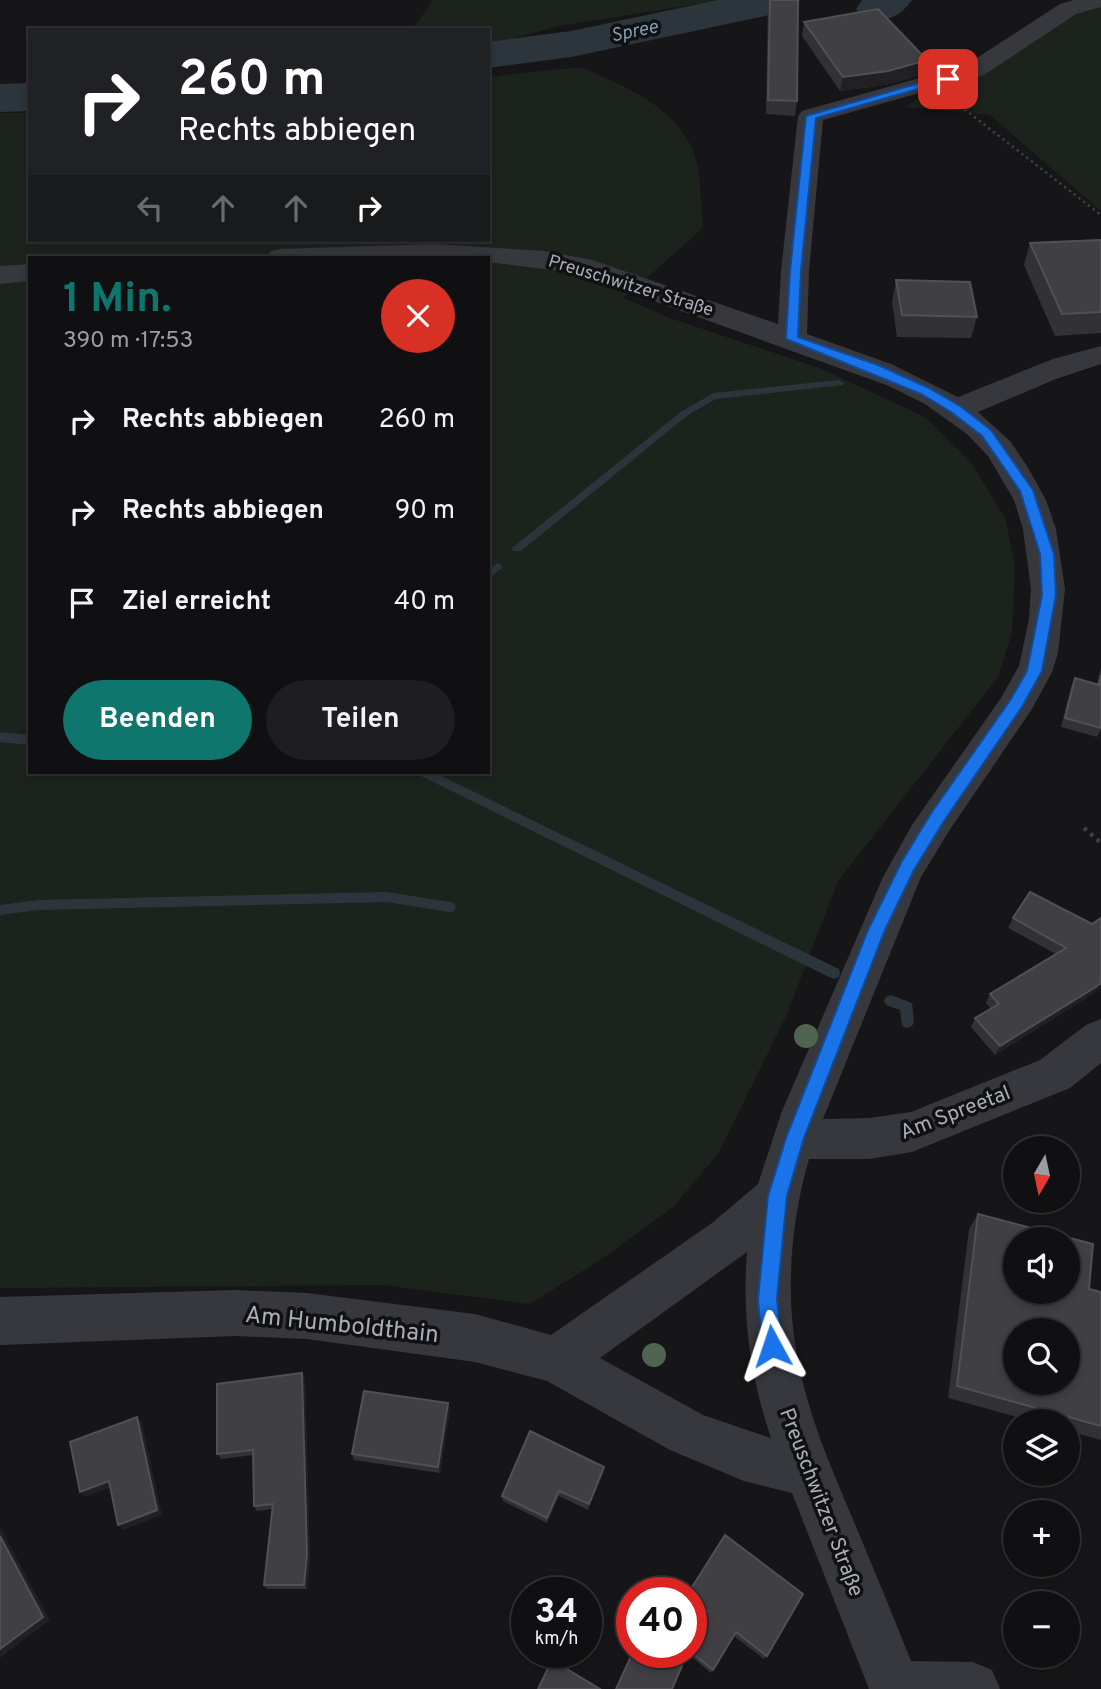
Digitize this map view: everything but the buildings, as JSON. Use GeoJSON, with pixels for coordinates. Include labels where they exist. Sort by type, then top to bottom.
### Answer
{"type":"FeatureCollection","features":[{"type":"Feature","properties":{"kind":"street"},"geometry":{"type":"LineString","coordinates":[[792,339],[795,271],[811,116],[975,70],[1068,9],[1098,0]]}},
{"type":"Feature","properties":{"kind":"street","name":"Preuschwitzer Straße"},"geometry":{"type":"LineString","coordinates":[[321,256],[479,252],[537,257],[582,266],[873,368],[925,391],[956,409],[987,433],[1027,490],[1047,554],[1049,595],[1043,640],[1035,671],[1017,703],[938,816],[908,866],[877,930],[795,1138],[777,1196],[768,1299],[772,1346],[782,1396],[808,1473],[895,1688]]}},
{"type":"Feature","properties":{"kind":"street","name":"Preuschwitzer Straße"},"geometry":{"type":"LineString","coordinates":[[729,316],[760,305],[775,295],[795,271]]}},
{"type":"Feature","properties":{"kind":"street"},"geometry":{"type":"LineString","coordinates":[[0,275],[28,272]]}},
{"type":"Feature","properties":{"kind":"street"},"geometry":{"type":"LineString","coordinates":[[956,409],[1014,387],[1062,364],[1101,355]]}},
{"type":"Feature","properties":{"kind":"street","name":"Am Spreetal"},"geometry":{"type":"LineString","coordinates":[[795,1138],[833,1140],[897,1136],[912,1132],[1055,1074],[1101,1038]]}},
{"type":"Feature","properties":{"kind":"street"},"geometry":{"type":"LineString","coordinates":[[556,1360],[728,1239],[777,1196]]}},
{"type":"Feature","properties":{"kind":"street","name":"Am Humboldthain"},"geometry":{"type":"LineString","coordinates":[[0,1321],[235,1313],[307,1316],[475,1338],[556,1360],[687,1433],[744,1456],[808,1473]]}},
{"type":"Feature","properties":{"kind":"street"},"geometry":{"type":"LineString","coordinates":[[895,1688],[973,1689]]}},
{"type":"Feature","properties":{"kind":"path"},"geometry":{"type":"LineString","coordinates":[[948,79],[952,100],[1101,215]]}},
{"type":"Feature","properties":{"kind":"path"},"geometry":{"type":"LineString","coordinates":[[1084,828],[1101,843]]}},
{"type":"Feature","properties":{"kind":"shaded area"},"geometry":{"type":"Polygon","coordinates":[[[433,0],[723,0],[559,26],[490,44],[490,28],[413,28],[433,0]]]}},
{"type":"Feature","properties":{"kind":"shaded area"},"geometry":{"type":"Polygon","coordinates":[[[1073,0],[1101,0],[1101,211],[990,115],[905,107],[924,95],[956,82],[1076,12],[1073,0]]]}},
{"type":"Feature","properties":{"kind":"shaded area"},"geometry":{"type":"Polygon","coordinates":[[[580,67],[617,83],[669,116],[692,148],[698,168],[703,228],[624,298],[667,317],[822,369],[925,417],[970,461],[1005,518],[1015,566],[1012,633],[998,677],[838,881],[787,1014],[718,1154],[673,1207],[603,1258],[530,1304],[383,1285],[0,1288],[0,113],[28,113],[28,242],[490,242],[490,77],[580,67]]]}},
{"type":"Feature","properties":{"kind":"waterway","name":"Spree"},"geometry":{"type":"LineString","coordinates":[[490,55],[571,44],[779,0]]}},
{"type":"Feature","properties":{"kind":"waterway"},"geometry":{"type":"LineString","coordinates":[[877,9],[891,0]]}},
{"type":"Feature","properties":{"kind":"waterway","name":"Spree"},"geometry":{"type":"LineString","coordinates":[[0,98],[28,97]]}},
{"type":"Feature","properties":{"kind":"waterway"},"geometry":{"type":"LineString","coordinates":[[517,548],[685,413],[714,396],[839,383]]}},
{"type":"Feature","properties":{"kind":"waterway"},"geometry":{"type":"LineString","coordinates":[[490,573],[498,567]]}},
{"type":"Feature","properties":{"kind":"waterway"},"geometry":{"type":"LineString","coordinates":[[0,737],[28,740]]}},
{"type":"Feature","properties":{"kind":"waterway"},"geometry":{"type":"LineString","coordinates":[[427,774],[834,973]]}},
{"type":"Feature","properties":{"kind":"waterway"},"geometry":{"type":"LineString","coordinates":[[0,910],[38,905],[387,897],[450,907]]}},
{"type":"Feature","properties":{"kind":"waterway"},"geometry":{"type":"LineString","coordinates":[[891,1001],[907,1007],[907,1022]]}},
{"type":"Feature","properties":{"kind":"route"},"geometry":{"type":"LineString","coordinates":[[772,1346],[768,1299],[777,1196],[795,1138],[877,930],[908,866],[938,816],[1017,703],[1035,671],[1043,640],[1049,595],[1047,554],[1039,522],[1027,490],[987,433],[956,409],[925,391],[873,368],[792,339],[795,271],[811,116],[948,79]]}}]}
